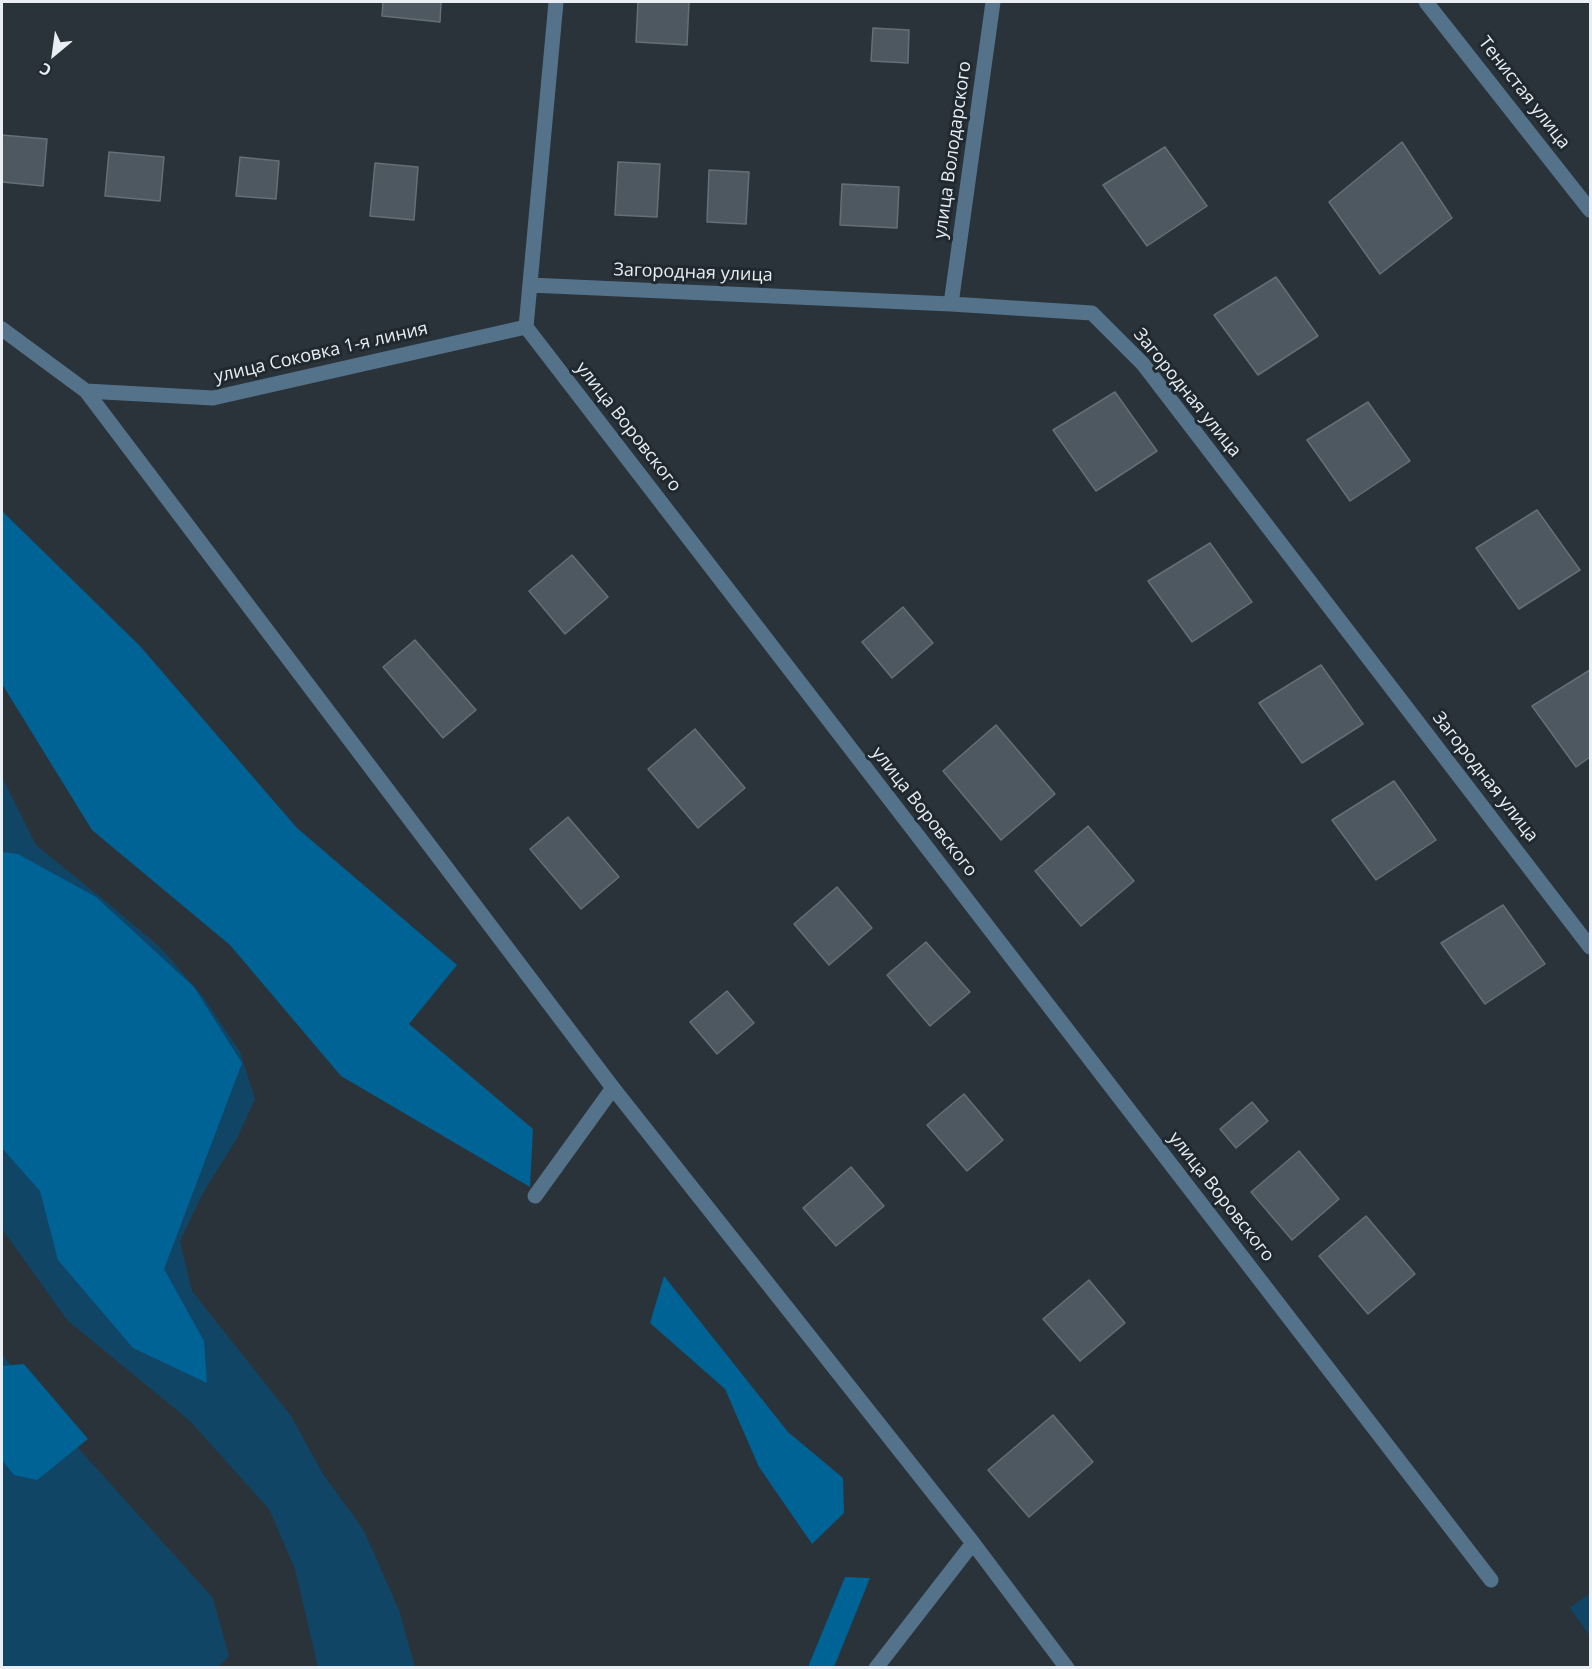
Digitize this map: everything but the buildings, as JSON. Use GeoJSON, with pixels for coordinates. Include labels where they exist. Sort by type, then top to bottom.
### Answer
{"type":"FeatureCollection","features":[{"type":"Feature","properties":{"kind":"street"},"geometry":{"type":"LineString","coordinates":[[526,327],[556,2]]}},
{"type":"Feature","properties":{"kind":"street","name":"улица Володарского"},"geometry":{"type":"LineString","coordinates":[[951,304],[993,2]]}},
{"type":"Feature","properties":{"kind":"street","name":"Тенистая улица"},"geometry":{"type":"LineString","coordinates":[[1426,2],[1590,210]]}},
{"type":"Feature","properties":{"kind":"street","name":"Загородная улица"},"geometry":{"type":"LineString","coordinates":[[530,285],[951,304],[1092,313],[1150,373],[1590,947]]}},
{"type":"Feature","properties":{"kind":"street","name":"улица Соковка 1-я линия"},"geometry":{"type":"LineString","coordinates":[[86,391],[213,398],[526,327]]}},
{"type":"Feature","properties":{"kind":"street","name":"улица Воровского"},"geometry":{"type":"LineString","coordinates":[[526,327],[1491,1580]]}},
{"type":"Feature","properties":{"kind":"street"},"geometry":{"type":"LineString","coordinates":[[2,329],[86,391],[614,1088],[973,1543],[1067,1668]]}},
{"type":"Feature","properties":{"kind":"street"},"geometry":{"type":"LineString","coordinates":[[535,1196],[614,1088]]}},
{"type":"Feature","properties":{"kind":"street"},"geometry":{"type":"LineString","coordinates":[[876,1668],[973,1543]]}},
{"type":"Feature","properties":{"kind":"shaded area"},"geometry":{"type":"Polygon","coordinates":[[[2,511],[140,646],[297,828],[457,965],[409,1024],[533,1129],[530,1187],[341,1076],[230,945],[92,830],[2,684],[2,511]]]}},
{"type":"Feature","properties":{"kind":"shaded area"},"geometry":{"type":"Polygon","coordinates":[[[2,777],[36,845],[162,949],[204,998],[240,1052],[255,1099],[236,1140],[203,1193],[180,1241],[192,1291],[291,1416],[323,1474],[363,1529],[399,1610],[415,1667],[318,1667],[295,1569],[269,1509],[190,1421],[67,1320],[2,1229],[2,777]]]}},
{"type":"Feature","properties":{"kind":"shaded area"},"geometry":{"type":"Polygon","coordinates":[[[2,852],[18,854],[96,897],[194,987],[242,1063],[164,1269],[204,1341],[207,1383],[133,1348],[58,1260],[40,1191],[2,1148],[2,852]]]}},
{"type":"Feature","properties":{"kind":"shaded area"},"geometry":{"type":"Polygon","coordinates":[[[664,1276],[788,1432],[843,1478],[844,1513],[812,1544],[759,1467],[725,1389],[650,1323],[664,1276]]]}},
{"type":"Feature","properties":{"kind":"shaded area"},"geometry":{"type":"Polygon","coordinates":[[[2,1354],[71,1440],[213,1598],[229,1656],[218,1667],[2,1667],[2,1354]]]}},
{"type":"Feature","properties":{"kind":"shaded area"},"geometry":{"type":"Polygon","coordinates":[[[24,1364],[88,1439],[37,1480],[14,1475],[2,1460],[2,1366],[24,1364]]]}},
{"type":"Feature","properties":{"kind":"shaded area"},"geometry":{"type":"Polygon","coordinates":[[[845,1577],[870,1578],[834,1667],[808,1667],[845,1577]]]}},
{"type":"Feature","properties":{"kind":"shaded area"},"geometry":{"type":"Polygon","coordinates":[[[1590,1593],[1590,1636],[1570,1608],[1590,1593]]]}}]}
